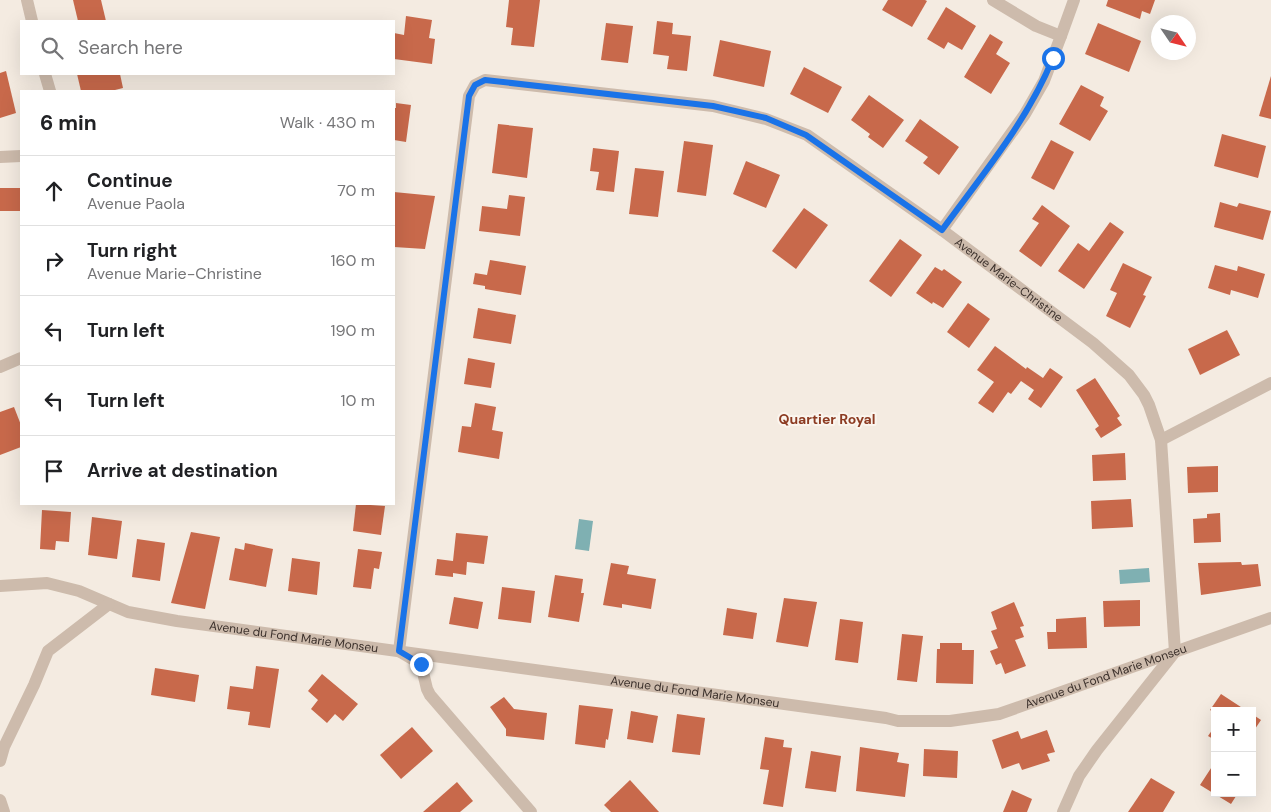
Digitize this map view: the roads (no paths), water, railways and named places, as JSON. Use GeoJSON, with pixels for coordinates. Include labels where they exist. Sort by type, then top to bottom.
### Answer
{"type":"FeatureCollection","features":[{"type":"Feature","properties":{"kind":"street"},"geometry":{"type":"LineString","coordinates":[[26,0],[32,20]]}},
{"type":"Feature","properties":{"kind":"street"},"geometry":{"type":"LineString","coordinates":[[993,0],[1036,26],[1061,36]]}},
{"type":"Feature","properties":{"kind":"street"},"geometry":{"type":"LineString","coordinates":[[942,230],[1025,114],[1044,81],[1074,0]]}},
{"type":"Feature","properties":{"kind":"street"},"geometry":{"type":"LineString","coordinates":[[45,75],[50,90]]}},
{"type":"Feature","properties":{"kind":"street","name":"Avenue Marie-Christine"},"geometry":{"type":"LineString","coordinates":[[399,651],[469,96],[475,85],[485,80],[713,106],[766,118],[806,135],[942,230],[1093,343],[1129,375],[1150,405],[1161,440],[1175,652]]}},
{"type":"Feature","properties":{"kind":"street"},"geometry":{"type":"LineString","coordinates":[[0,157],[20,156]]}},
{"type":"Feature","properties":{"kind":"street"},"geometry":{"type":"LineString","coordinates":[[0,367],[20,358]]}},
{"type":"Feature","properties":{"kind":"street"},"geometry":{"type":"LineString","coordinates":[[1161,440],[1271,383]]}},
{"type":"Feature","properties":{"kind":"street","name":"Avenue du Fond Marie Monseu"},"geometry":{"type":"LineString","coordinates":[[0,586],[47,583],[79,591],[128,612],[178,621],[898,721],[950,721],[1000,714],[1271,618]]}},
{"type":"Feature","properties":{"kind":"street"},"geometry":{"type":"LineString","coordinates":[[0,761],[4,747],[48,651],[109,604]]}},
{"type":"Feature","properties":{"kind":"street"},"geometry":{"type":"LineString","coordinates":[[399,651],[421,664],[430,695],[531,812]]}},
{"type":"Feature","properties":{"kind":"street"},"geometry":{"type":"LineString","coordinates":[[1063,812],[1079,776],[1097,750],[1175,652]]}},
{"type":"Feature","properties":{"kind":"street"},"geometry":{"type":"LineString","coordinates":[[0,800],[4,812]]}},
{"type":"Feature","properties":{"kind":"water"},"geometry":{"type":"Polygon","coordinates":[[[579,519],[593,521],[589,551],[575,549],[579,519]]]}},
{"type":"Feature","properties":{"kind":"water"},"geometry":{"type":"Polygon","coordinates":[[[1149,568],[1150,582],[1120,584],[1119,570],[1149,568]]]}},
{"type":"Feature","properties":{"kind":"district","name":"Quartier Royal"},"geometry":{"type":"Point","coordinates":[827,419]}}]}
